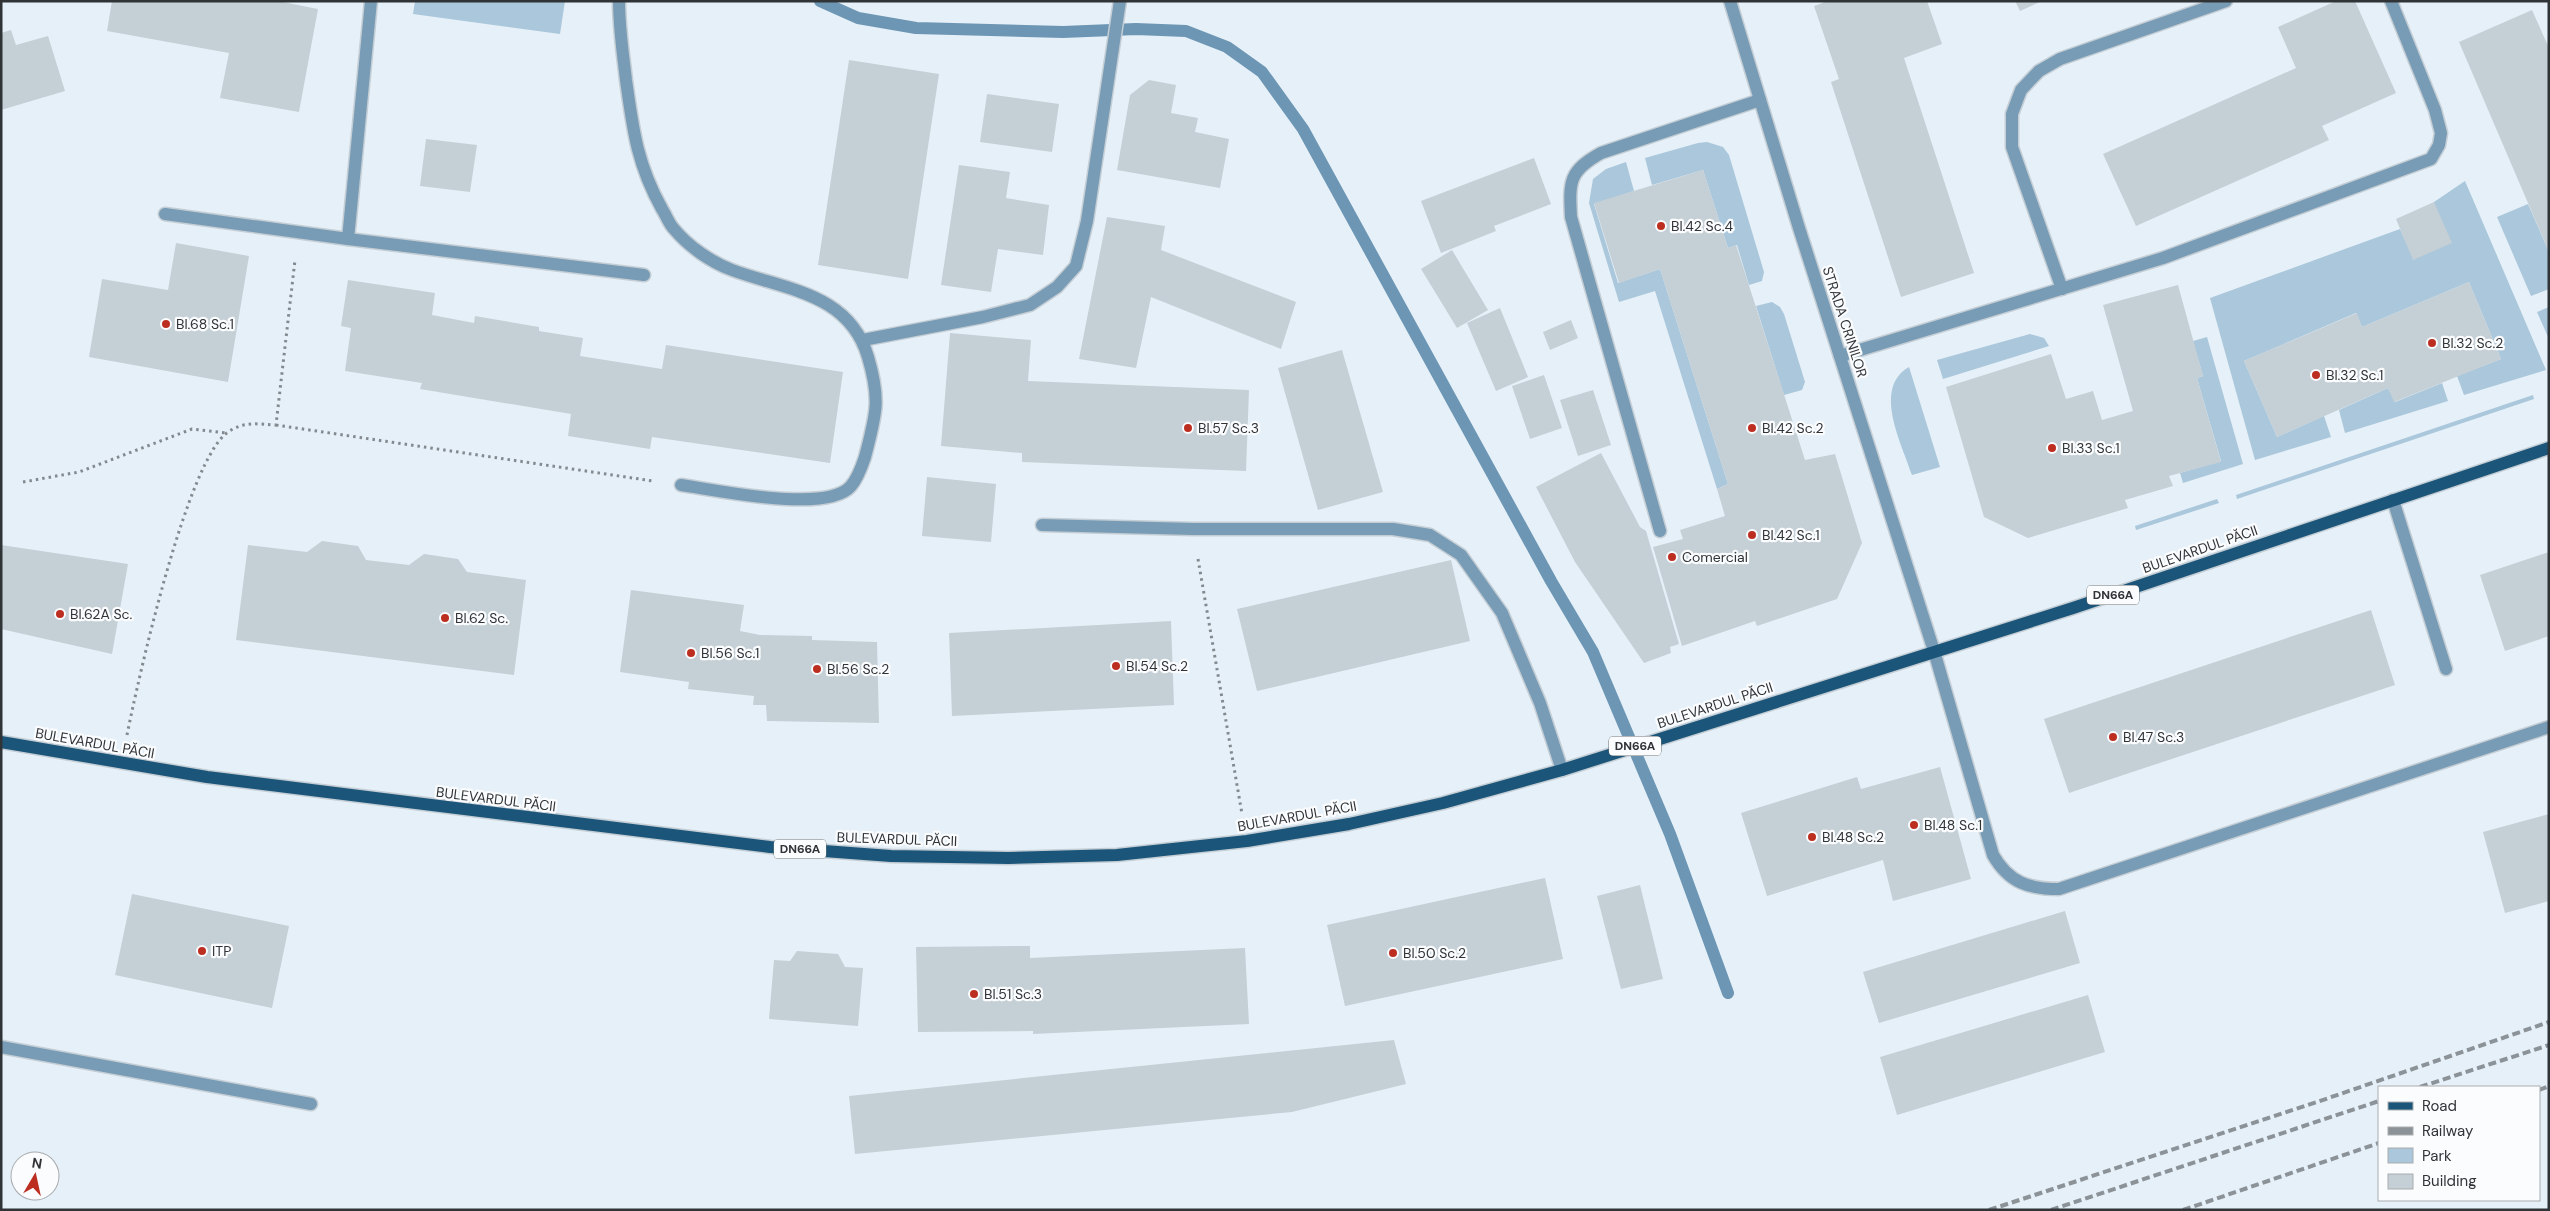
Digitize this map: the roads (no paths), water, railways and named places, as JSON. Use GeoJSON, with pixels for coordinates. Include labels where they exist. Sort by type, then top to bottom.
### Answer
{"type":"FeatureCollection","features":[{"type":"Feature","properties":{"kind":"main road","name":"BULEVARDUL PĂCII"},"geometry":{"type":"LineString","coordinates":[[1,742],[207,777],[770,847],[891,856],[1008,858],[1116,856],[1247,841],[1349,824],[1443,802],[1562,770],[2074,608],[2549,448]]}},
{"type":"Feature","properties":{"kind":"street"},"geometry":{"type":"LineString","coordinates":[[348,239],[371,1]]}},
{"type":"Feature","properties":{"kind":"street"},"geometry":{"type":"LineString","coordinates":[[619,1],[619,26],[634,140],[650,187],[673,229],[698,252],[730,269],[820,299],[846,316],[863,340],[876,385],[876,414],[863,465],[850,487],[828,498],[802,501],[681,485]]}},
{"type":"Feature","properties":{"kind":"street","name":"STRADA CRINILOR"},"geometry":{"type":"LineString","coordinates":[[1730,1],[1934,651],[1993,855],[2000,868],[2014,879],[2036,889],[2059,889],[2549,728]]}},
{"type":"Feature","properties":{"kind":"street"},"geometry":{"type":"LineString","coordinates":[[2062,289],[2012,147],[2012,114],[2021,90],[2039,71],[2060,59],[2226,1]]}},
{"type":"Feature","properties":{"kind":"street"},"geometry":{"type":"LineString","coordinates":[[1840,356],[2163,258],[2431,160],[2439,145],[2441,133],[2435,110],[2390,1]]}},
{"type":"Feature","properties":{"kind":"street"},"geometry":{"type":"LineString","coordinates":[[863,340],[983,317],[1030,304],[1057,287],[1076,266],[1087,221],[1120,5]]}},
{"type":"Feature","properties":{"kind":"street"},"geometry":{"type":"LineString","coordinates":[[1660,531],[1571,217],[1570,195],[1573,177],[1582,164],[1601,153],[1760,100]]}},
{"type":"Feature","properties":{"kind":"street"},"geometry":{"type":"LineString","coordinates":[[165,214],[348,239],[644,275]]}},
{"type":"Feature","properties":{"kind":"street"},"geometry":{"type":"LineString","coordinates":[[2393,500],[2446,669]]}},
{"type":"Feature","properties":{"kind":"street"},"geometry":{"type":"LineString","coordinates":[[1042,525],[1193,529],[1393,529],[1430,535],[1461,555],[1502,613],[1540,703],[1562,770]]}},
{"type":"Feature","properties":{"kind":"street"},"geometry":{"type":"LineString","coordinates":[[1,1047],[311,1104]]}},
{"type":"Feature","properties":{"kind":"waterway"},"geometry":{"type":"LineString","coordinates":[[820,1],[858,18],[916,28],[1063,32],[1136,29],[1186,31],[1227,47],[1262,72],[1303,129],[1551,581],[1593,652],[1670,834],[1728,993]]}},
{"type":"Feature","properties":{"kind":"railway"},"geometry":{"type":"LineString","coordinates":[[1989,1210],[2317,1102],[2549,1022]]}},
{"type":"Feature","properties":{"kind":"railway"},"geometry":{"type":"LineString","coordinates":[[2423,1086],[2549,1045]]}},
{"type":"Feature","properties":{"kind":"railway"},"geometry":{"type":"LineString","coordinates":[[2540,1090],[2549,1086]]}},
{"type":"Feature","properties":{"kind":"railway"},"geometry":{"type":"LineString","coordinates":[[2051,1210],[2378,1101]]}},
{"type":"Feature","properties":{"kind":"railway"},"geometry":{"type":"LineString","coordinates":[[2183,1210],[2378,1143]]}},
{"type":"Feature","properties":{"kind":"place","name":"Bl.42 Sc.4"},"geometry":{"type":"Point","coordinates":[1661,226]}},
{"type":"Feature","properties":{"kind":"place","name":"Bl.68 Sc.1"},"geometry":{"type":"Point","coordinates":[166,324]}},
{"type":"Feature","properties":{"kind":"place","name":"Bl.32 Sc.2"},"geometry":{"type":"Point","coordinates":[2432,343]}},
{"type":"Feature","properties":{"kind":"place","name":"Bl.32 Sc.1"},"geometry":{"type":"Point","coordinates":[2316,375]}},
{"type":"Feature","properties":{"kind":"place","name":"Bl.57 Sc.3"},"geometry":{"type":"Point","coordinates":[1188,428]}},
{"type":"Feature","properties":{"kind":"place","name":"Bl.42 Sc.2"},"geometry":{"type":"Point","coordinates":[1752,428]}},
{"type":"Feature","properties":{"kind":"place","name":"Bl.33 Sc.1"},"geometry":{"type":"Point","coordinates":[2052,448]}},
{"type":"Feature","properties":{"kind":"place","name":"Bl.42 Sc.1"},"geometry":{"type":"Point","coordinates":[1752,535]}},
{"type":"Feature","properties":{"kind":"place","name":"Comercial"},"geometry":{"type":"Point","coordinates":[1672,557]}},
{"type":"Feature","properties":{"kind":"place","name":"Bl.62A Sc."},"geometry":{"type":"Point","coordinates":[60,614]}},
{"type":"Feature","properties":{"kind":"place","name":"Bl.62 Sc."},"geometry":{"type":"Point","coordinates":[445,618]}},
{"type":"Feature","properties":{"kind":"place","name":"Bl.56 Sc.1"},"geometry":{"type":"Point","coordinates":[691,653]}},
{"type":"Feature","properties":{"kind":"place","name":"Bl.54 Sc.2"},"geometry":{"type":"Point","coordinates":[1116,666]}},
{"type":"Feature","properties":{"kind":"place","name":"Bl.56 Sc.2"},"geometry":{"type":"Point","coordinates":[817,669]}},
{"type":"Feature","properties":{"kind":"place","name":"Bl.47 Sc.3"},"geometry":{"type":"Point","coordinates":[2113,737]}},
{"type":"Feature","properties":{"kind":"place","name":"Bl.48 Sc.1"},"geometry":{"type":"Point","coordinates":[1914,825]}},
{"type":"Feature","properties":{"kind":"place","name":"Bl.48 Sc.2"},"geometry":{"type":"Point","coordinates":[1812,837]}},
{"type":"Feature","properties":{"kind":"place","name":"ITP"},"geometry":{"type":"Point","coordinates":[202,951]}},
{"type":"Feature","properties":{"kind":"place","name":"Bl.50 Sc.2"},"geometry":{"type":"Point","coordinates":[1393,953]}},
{"type":"Feature","properties":{"kind":"place","name":"Bl.51 Sc.3"},"geometry":{"type":"Point","coordinates":[974,994]}}]}
